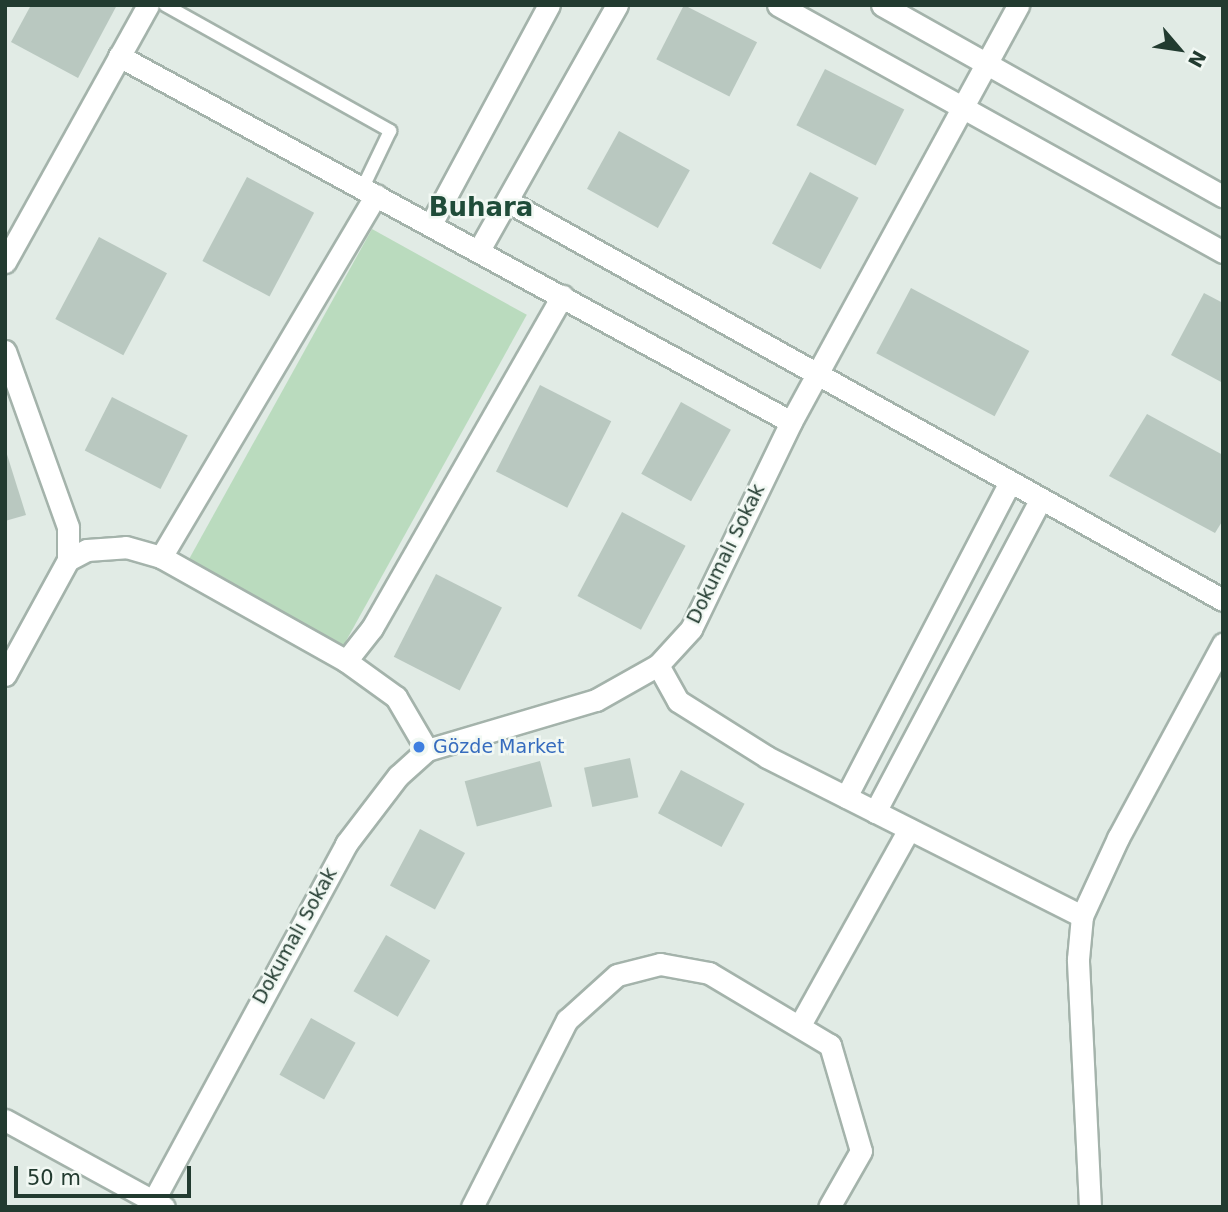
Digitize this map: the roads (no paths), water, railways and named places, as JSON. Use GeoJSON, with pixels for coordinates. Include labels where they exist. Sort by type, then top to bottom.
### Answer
{"type":"FeatureCollection","features":[{"type":"Feature","properties":{"kind":"street"},"geometry":{"type":"LineString","coordinates":[[5,262],[148,5]]}},
{"type":"Feature","properties":{"kind":"street"},"geometry":{"type":"LineString","coordinates":[[431,225],[549,5]]}},
{"type":"Feature","properties":{"kind":"street"},"geometry":{"type":"LineString","coordinates":[[479,250],[617,5]]}},
{"type":"Feature","properties":{"kind":"street"},"geometry":{"type":"LineString","coordinates":[[778,5],[1223,252]]}},
{"type":"Feature","properties":{"kind":"street"},"geometry":{"type":"LineString","coordinates":[[882,5],[1223,196]]}},
{"type":"Feature","properties":{"kind":"street","name":"Dokumalı Sokak"},"geometry":{"type":"LineString","coordinates":[[156,1205],[346,844],[398,776],[426,750],[596,700],[658,665],[691,629],[791,422],[1018,5]]}},
{"type":"Feature","properties":{"kind":"street"},"geometry":{"type":"LineString","coordinates":[[119,56],[791,422]]}},
{"type":"Feature","properties":{"kind":"street"},"geometry":{"type":"LineString","coordinates":[[161,557],[369,191]]}},
{"type":"Feature","properties":{"kind":"street"},"geometry":{"type":"LineString","coordinates":[[507,201],[1223,600]]}},
{"type":"Feature","properties":{"kind":"street"},"geometry":{"type":"LineString","coordinates":[[346,661],[372,628],[562,296]]}},
{"type":"Feature","properties":{"kind":"street"},"geometry":{"type":"LineString","coordinates":[[5,351],[68,527],[68,561],[5,675]]}},
{"type":"Feature","properties":{"kind":"street"},"geometry":{"type":"LineString","coordinates":[[846,797],[1010,482]]}},
{"type":"Feature","properties":{"kind":"street"},"geometry":{"type":"LineString","coordinates":[[875,812],[1041,499]]}},
{"type":"Feature","properties":{"kind":"street"},"geometry":{"type":"LineString","coordinates":[[68,561],[87,550],[126,547],[161,557],[346,661],[396,697],[426,750]]}},
{"type":"Feature","properties":{"kind":"street"},"geometry":{"type":"LineString","coordinates":[[1090,1207],[1078,960],[1082,916],[1118,838],[1223,644]]}},
{"type":"Feature","properties":{"kind":"street"},"geometry":{"type":"LineString","coordinates":[[658,665],[678,701],[767,757],[1082,916]]}},
{"type":"Feature","properties":{"kind":"street"},"geometry":{"type":"LineString","coordinates":[[800,1025],[909,829]]}},
{"type":"Feature","properties":{"kind":"street"},"geometry":{"type":"LineString","coordinates":[[472,1207],[567,1020],[617,975],[660,964],[709,973],[830,1045],[861,1151],[829,1207]]}},
{"type":"Feature","properties":{"kind":"street"},"geometry":{"type":"LineString","coordinates":[[5,1120],[156,1205]]}},
{"type":"Feature","properties":{"kind":"lane"},"geometry":{"type":"LineString","coordinates":[[165,5],[390,131],[369,191]]}},
{"type":"Feature","properties":{"kind":"place","name":"Gözde Market"},"geometry":{"type":"Point","coordinates":[419,747]}},
{"type":"Feature","properties":{"kind":"district","name":"Buhara"},"geometry":{"type":"Point","coordinates":[481,208]}}]}
